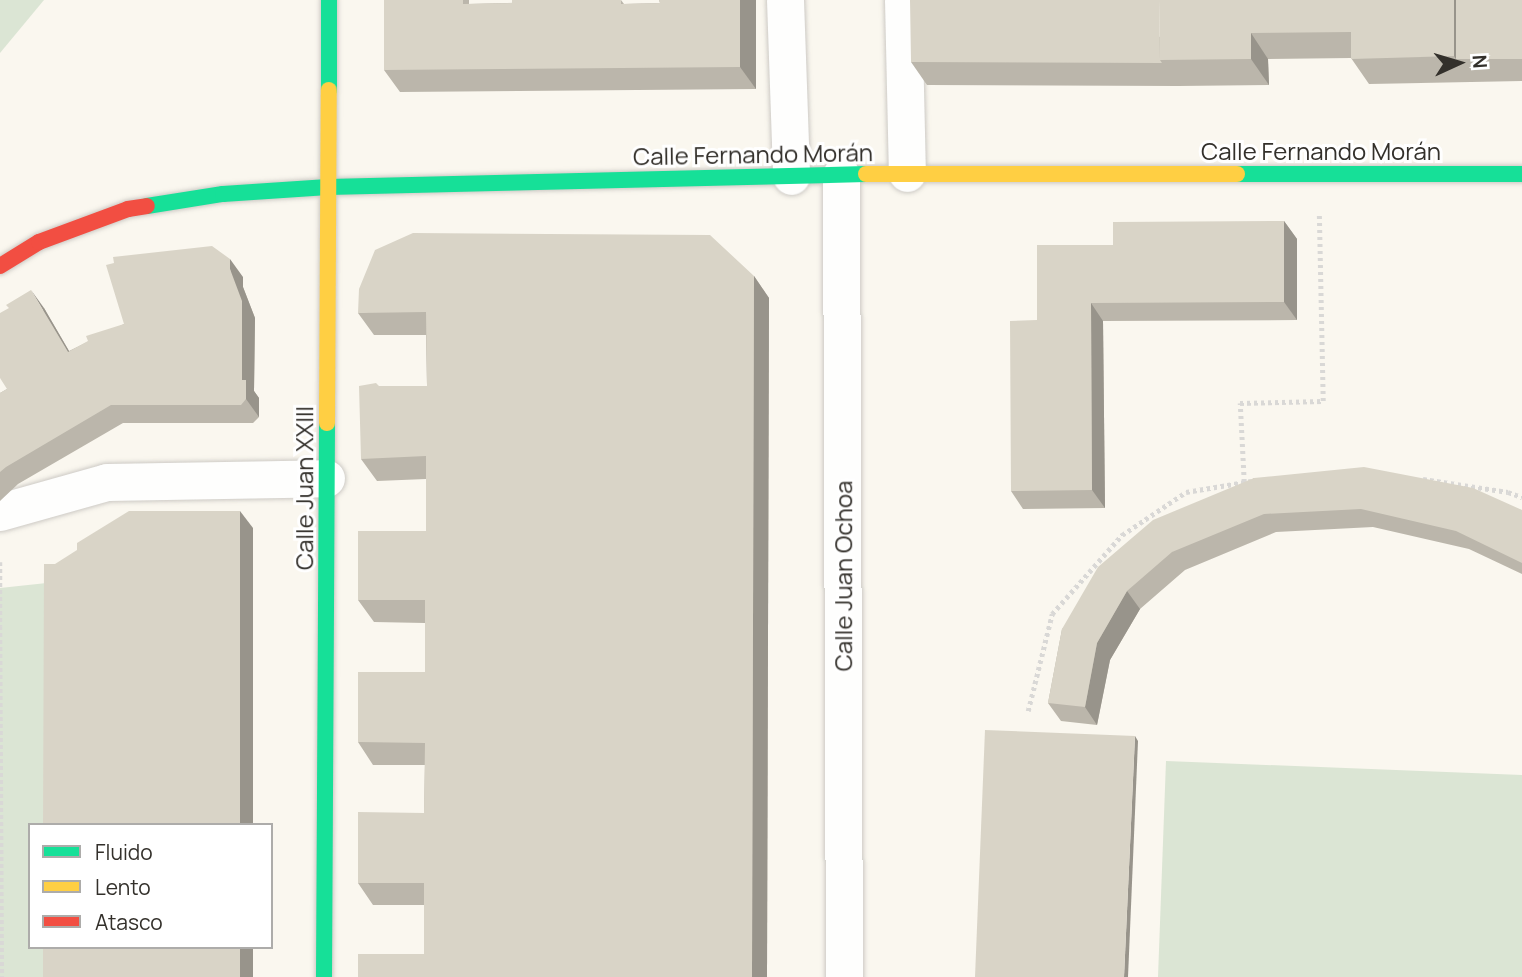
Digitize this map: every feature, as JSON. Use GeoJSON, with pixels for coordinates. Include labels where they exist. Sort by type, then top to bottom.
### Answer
{"type":"FeatureCollection","features":[{"type":"Feature","properties":{"kind":"street","name":"Calle Juan XXIII"},"geometry":{"type":"LineString","coordinates":[[324,977],[330,0]]}},
{"type":"Feature","properties":{"kind":"street"},"geometry":{"type":"LineString","coordinates":[[785,0],[791,176]]}},
{"type":"Feature","properties":{"kind":"street"},"geometry":{"type":"LineString","coordinates":[[903,0],[907,173]]}},
{"type":"Feature","properties":{"kind":"street","name":"Calle Fernando Morán"},"geometry":{"type":"LineString","coordinates":[[0,266],[39,242],[128,209],[223,194],[328,187],[907,173],[1522,174]]}},
{"type":"Feature","properties":{"kind":"street","name":"Calle Juan Ochoa"},"geometry":{"type":"LineString","coordinates":[[841,175],[844,977]]}},
{"type":"Feature","properties":{"kind":"street"},"geometry":{"type":"LineString","coordinates":[[0,512],[107,482],[326,478]]}},
{"type":"Feature","properties":{"kind":"path"},"geometry":{"type":"LineString","coordinates":[[1244,482],[1240,403],[1323,401],[1318,173]]}},
{"type":"Feature","properties":{"kind":"path"},"geometry":{"type":"LineString","coordinates":[[1420,479],[1508,492],[1522,498]]}},
{"type":"Feature","properties":{"kind":"path"},"geometry":{"type":"LineString","coordinates":[[1028,711],[1052,614],[1122,535],[1186,492],[1257,480]]}},
{"type":"Feature","properties":{"kind":"path"},"geometry":{"type":"LineString","coordinates":[[0,562],[2,977]]}},
{"type":"Feature","properties":{"kind":"green space"},"geometry":{"type":"Polygon","coordinates":[[[0,0],[44,0],[0,53],[0,0]]]}},
{"type":"Feature","properties":{"kind":"green space"},"geometry":{"type":"Polygon","coordinates":[[[56,582],[56,823],[28,823],[28,949],[56,949],[56,977],[0,977],[0,588],[56,582]]]}},
{"type":"Feature","properties":{"kind":"green space"},"geometry":{"type":"Polygon","coordinates":[[[1166,761],[1522,775],[1522,977],[1158,977],[1166,761]]]}},
{"type":"Feature","properties":{"kind":"building"},"geometry":{"type":"Polygon","coordinates":[[[384,0],[463,0],[463,4],[512,3],[512,0],[621,0],[621,4],[660,3],[659,0],[740,0],[740,67],[384,70],[384,0]]]}},
{"type":"Feature","properties":{"kind":"building"},"geometry":{"type":"Polygon","coordinates":[[[910,0],[1159,0],[1162,63],[911,62],[910,0]]]}},
{"type":"Feature","properties":{"kind":"building"},"geometry":{"type":"Polygon","coordinates":[[[1159,0],[1454,0],[1454,56],[1351,59],[1351,32],[1251,33],[1251,59],[1160,60],[1159,0]]]}},
{"type":"Feature","properties":{"kind":"building"},"geometry":{"type":"Polygon","coordinates":[[[1456,0],[1522,0],[1522,59],[1456,59],[1456,0]]]}},
{"type":"Feature","properties":{"kind":"building"},"geometry":{"type":"Polygon","coordinates":[[[1284,221],[1284,302],[1091,303],[1092,490],[1011,491],[1010,321],[1037,320],[1037,245],[1113,245],[1113,222],[1284,221]]]}},
{"type":"Feature","properties":{"kind":"building"},"geometry":{"type":"Polygon","coordinates":[[[413,233],[710,235],[754,276],[752,977],[358,977],[358,954],[424,954],[424,883],[358,883],[358,812],[424,813],[425,743],[358,742],[358,672],[425,672],[425,600],[358,600],[358,531],[426,531],[426,456],[361,459],[359,386],[376,383],[379,386],[427,386],[426,312],[358,313],[359,289],[375,250],[413,233]]]}},
{"type":"Feature","properties":{"kind":"building"},"geometry":{"type":"Polygon","coordinates":[[[212,246],[230,259],[230,269],[242,301],[242,380],[246,380],[246,399],[241,405],[111,405],[0,472],[0,393],[7,389],[0,378],[0,313],[9,308],[6,305],[31,290],[68,352],[88,341],[86,336],[124,324],[106,265],[114,263],[113,257],[212,246]]]}},
{"type":"Feature","properties":{"kind":"building"},"geometry":{"type":"Polygon","coordinates":[[[1364,467],[1473,488],[1522,510],[1522,563],[1456,531],[1361,509],[1264,514],[1172,552],[1127,591],[1097,643],[1085,707],[1048,703],[1062,629],[1098,567],[1153,520],[1254,478],[1364,467]]]}},
{"type":"Feature","properties":{"kind":"building"},"geometry":{"type":"Polygon","coordinates":[[[129,511],[240,511],[240,823],[43,823],[44,564],[55,564],[77,550],[77,543],[129,511]]]}},
{"type":"Feature","properties":{"kind":"building"},"geometry":{"type":"Polygon","coordinates":[[[985,730],[1135,736],[1124,977],[975,977],[985,730]]]}},
{"type":"Feature","properties":{"kind":"building"},"geometry":{"type":"Polygon","coordinates":[[[43,949],[240,949],[240,977],[43,977],[43,949]]]}},
{"type":"Feature","properties":{"kind":"traffic: fast"},"geometry":{"type":"LineString","coordinates":[[329,0],[329,90]]}},
{"type":"Feature","properties":{"kind":"traffic: fast"},"geometry":{"type":"LineString","coordinates":[[147,206],[223,194],[328,187],[866,174]]}},
{"type":"Feature","properties":{"kind":"traffic: fast"},"geometry":{"type":"LineString","coordinates":[[1237,174],[1522,174]]}},
{"type":"Feature","properties":{"kind":"traffic: fast"},"geometry":{"type":"LineString","coordinates":[[324,977],[327,423]]}},
{"type":"Feature","properties":{"kind":"traffic: slow"},"geometry":{"type":"LineString","coordinates":[[327,423],[329,90]]}},
{"type":"Feature","properties":{"kind":"traffic: slow"},"geometry":{"type":"LineString","coordinates":[[866,174],[1237,174]]}},
{"type":"Feature","properties":{"kind":"traffic: jam"},"geometry":{"type":"LineString","coordinates":[[0,266],[39,242],[128,209],[147,206]]}}]}
